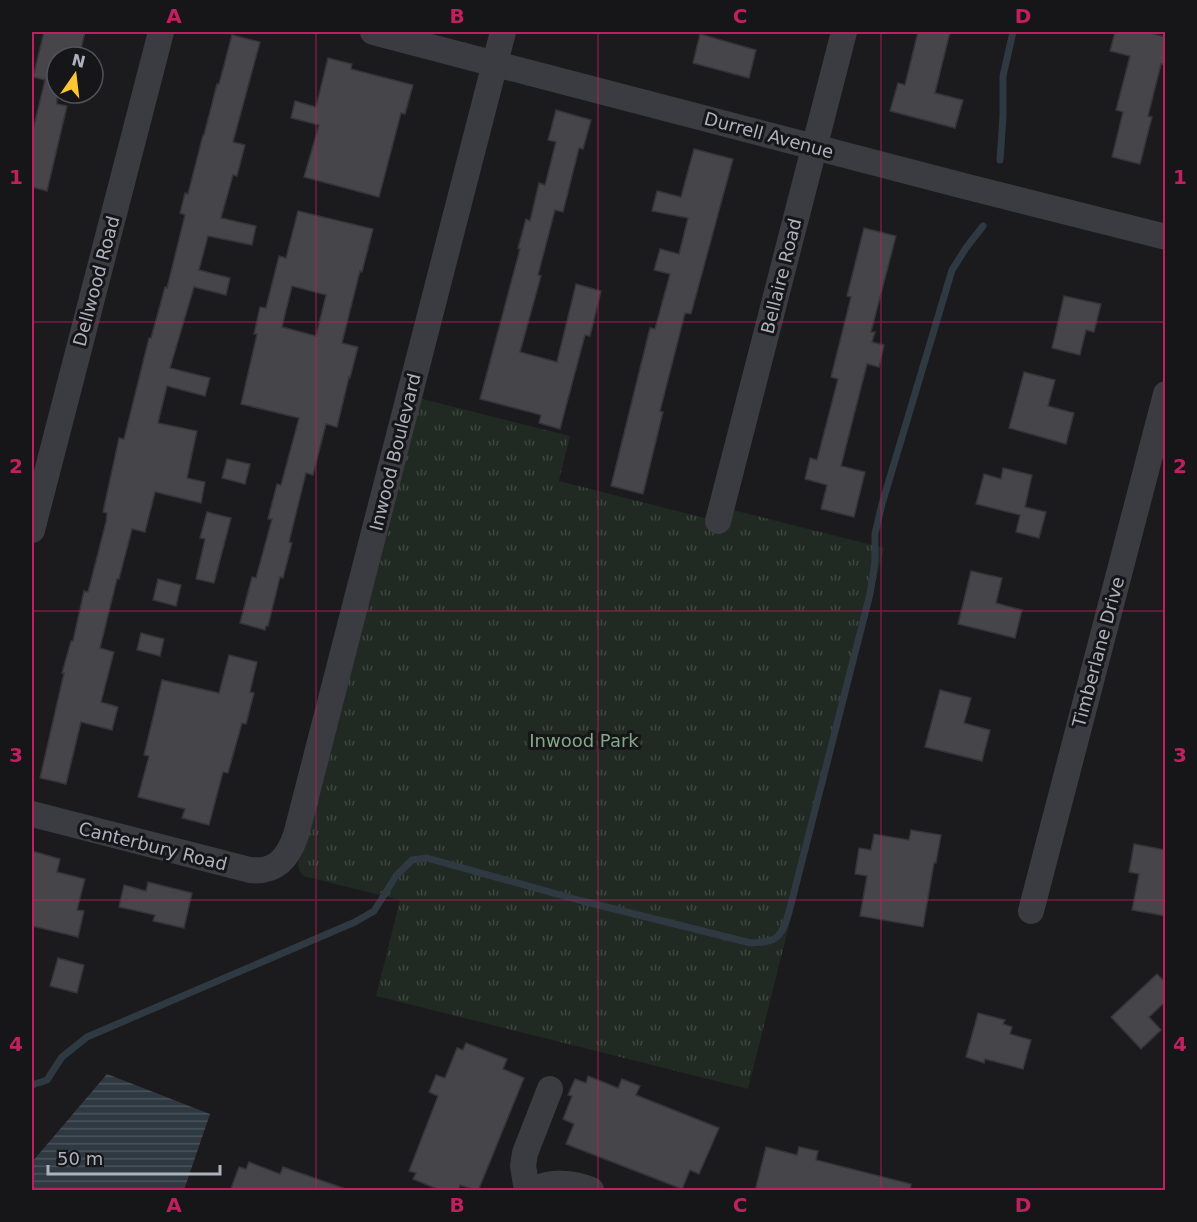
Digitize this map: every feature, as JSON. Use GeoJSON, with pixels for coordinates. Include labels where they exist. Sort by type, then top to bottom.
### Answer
{"type":"FeatureCollection","features":[{"type":"Feature","properties":{"kind":"street","name":"Dellwood Road"},"geometry":{"type":"LineString","coordinates":[[32,530],[161,32]]}},
{"type":"Feature","properties":{"kind":"street","name":"Durrell Avenue"},"geometry":{"type":"LineString","coordinates":[[373,32],[1166,237]]}},
{"type":"Feature","properties":{"kind":"street","name":"Inwood Boulevard"},"geometry":{"type":"LineString","coordinates":[[275,867],[289,854],[296,835],[503,32]]}},
{"type":"Feature","properties":{"kind":"street","name":"Bellaire Road"},"geometry":{"type":"LineString","coordinates":[[718,521],[844,32]]}},
{"type":"Feature","properties":{"kind":"street","name":"Timberlane Drive"},"geometry":{"type":"LineString","coordinates":[[1031,910],[1166,394]]}},
{"type":"Feature","properties":{"kind":"street","name":"Canterbury Road"},"geometry":{"type":"LineString","coordinates":[[32,814],[235,867],[259,871],[275,867]]}},
{"type":"Feature","properties":{"kind":"street"},"geometry":{"type":"LineString","coordinates":[[527,1191],[525,1153],[550,1089]]}},
{"type":"Feature","properties":{"kind":"street"},"geometry":{"type":"LineString","coordinates":[[533,1191],[554,1184],[570,1184],[591,1191]]}},
{"type":"Feature","properties":{"kind":"green space","name":"Inwood Park"},"geometry":{"type":"Polygon","coordinates":[[[415,397],[570,436],[559,481],[709,519],[713,505],[884,548],[748,1089],[376,996],[400,900],[303,876],[299,870],[298,864],[415,397]]]}},
{"type":"Feature","properties":{"kind":"shaded area"},"geometry":{"type":"Polygon","coordinates":[[[107,1074],[210,1114],[184,1190],[32,1190],[32,1162],[107,1074]]]}},
{"type":"Feature","properties":{"kind":"building"},"geometry":{"type":"Polygon","coordinates":[[[44,32],[85,32],[82,45],[45,45],[45,80],[33,77],[44,32]]]}},
{"type":"Feature","properties":{"kind":"building"},"geometry":{"type":"Polygon","coordinates":[[[918,32],[950,32],[935,93],[963,100],[955,128],[890,111],[898,83],[905,85],[918,32]]]}},
{"type":"Feature","properties":{"kind":"building"},"geometry":{"type":"Polygon","coordinates":[[[1115,32],[1145,32],[1166,37],[1166,65],[1161,64],[1148,116],[1152,117],[1140,164],[1112,157],[1123,112],[1116,110],[1130,56],[1110,51],[1115,32]]]}},
{"type":"Feature","properties":{"kind":"building"},"geometry":{"type":"Polygon","coordinates":[[[700,34],[756,50],[749,78],[693,63],[700,34]]]}},
{"type":"Feature","properties":{"kind":"building"},"geometry":{"type":"Polygon","coordinates":[[[232,35],[260,42],[233,142],[245,145],[237,176],[233,175],[221,218],[256,226],[252,245],[208,236],[199,270],[230,278],[226,295],[194,287],[170,368],[210,378],[205,396],[167,386],[158,423],[197,431],[187,478],[205,482],[201,503],[155,492],[145,532],[132,529],[100,648],[114,652],[101,702],[118,707],[112,730],[81,722],[66,784],[40,778],[64,673],[62,673],[71,641],[73,641],[84,591],[88,592],[106,522],[107,513],[103,512],[119,438],[124,439],[149,338],[151,338],[165,287],[167,288],[185,215],[180,213],[185,193],[188,194],[232,35]]]}},
{"type":"Feature","properties":{"kind":"building"},"geometry":{"type":"Polygon","coordinates":[[[328,58],[352,64],[351,69],[413,85],[405,114],[401,113],[379,197],[304,177],[319,125],[291,118],[295,101],[316,107],[328,58]]]}},
{"type":"Feature","properties":{"kind":"building"},"geometry":{"type":"Polygon","coordinates":[[[45,80],[45,105],[67,106],[47,191],[32,187],[32,134],[45,80]]]}},
{"type":"Feature","properties":{"kind":"building"},"geometry":{"type":"Polygon","coordinates":[[[556,110],[591,120],[583,149],[579,148],[563,212],[555,210],[538,275],[541,276],[520,352],[557,362],[576,284],[601,291],[590,336],[585,335],[560,429],[539,423],[541,415],[480,399],[526,219],[530,221],[539,183],[545,185],[556,142],[548,140],[556,110]]]}},
{"type":"Feature","properties":{"kind":"building"},"geometry":{"type":"Polygon","coordinates":[[[694,149],[733,159],[691,314],[685,313],[660,411],[663,412],[643,494],[611,486],[650,328],[655,329],[670,274],[654,270],[660,249],[679,254],[688,218],[652,211],[657,191],[681,197],[694,149]]]}},
{"type":"Feature","properties":{"kind":"building"},"geometry":{"type":"Polygon","coordinates":[[[298,211],[373,229],[342,343],[358,347],[337,427],[326,424],[313,475],[306,473],[289,542],[292,543],[283,578],[280,577],[265,630],[240,623],[252,577],[256,578],[272,519],[268,519],[277,484],[281,485],[299,418],[241,404],[257,334],[254,334],[260,307],[266,308],[279,256],[286,258],[298,211]],[[292,286],[282,327],[316,336],[326,295],[292,286]]]}},
{"type":"Feature","properties":{"kind":"building"},"geometry":{"type":"Polygon","coordinates":[[[864,228],[896,236],[871,332],[875,332],[872,342],[884,345],[879,367],[867,364],[841,466],[865,472],[854,517],[821,509],[827,485],[805,479],[810,458],[817,460],[838,379],[831,377],[851,297],[847,296],[864,228]]]}},
{"type":"Feature","properties":{"kind":"building"},"geometry":{"type":"Polygon","coordinates":[[[1064,296],[1101,304],[1094,332],[1086,330],[1080,355],[1052,348],[1064,296]]]}},
{"type":"Feature","properties":{"kind":"building"},"geometry":{"type":"Polygon","coordinates":[[[1024,372],[1055,380],[1048,406],[1074,413],[1066,444],[1009,428],[1024,372]]]}},
{"type":"Feature","properties":{"kind":"building"},"geometry":{"type":"Polygon","coordinates":[[[227,459],[250,464],[245,484],[222,478],[227,459]]]}},
{"type":"Feature","properties":{"kind":"building"},"geometry":{"type":"Polygon","coordinates":[[[1003,468],[1032,475],[1025,507],[1046,512],[1039,538],[1016,532],[1020,515],[976,504],[984,474],[1001,479],[1003,468]]]}},
{"type":"Feature","properties":{"kind":"building"},"geometry":{"type":"Polygon","coordinates":[[[207,512],[231,518],[214,583],[196,579],[205,539],[200,538],[207,512]]]}},
{"type":"Feature","properties":{"kind":"building"},"geometry":{"type":"Polygon","coordinates":[[[971,571],[1002,578],[996,603],[1022,610],[1015,638],[958,624],[971,571]]]}},
{"type":"Feature","properties":{"kind":"building"},"geometry":{"type":"Polygon","coordinates":[[[158,579],[181,585],[176,606],[153,600],[158,579]]]}},
{"type":"Feature","properties":{"kind":"building"},"geometry":{"type":"Polygon","coordinates":[[[141,633],[164,639],[160,656],[137,650],[141,633]]]}},
{"type":"Feature","properties":{"kind":"building"},"geometry":{"type":"Polygon","coordinates":[[[229,655],[257,662],[250,692],[254,693],[246,724],[242,723],[228,773],[223,772],[209,825],[182,818],[185,809],[138,797],[149,756],[144,755],[162,680],[219,693],[229,655]]]}},
{"type":"Feature","properties":{"kind":"building"},"geometry":{"type":"Polygon","coordinates":[[[940,690],[971,698],[964,723],[990,730],[982,761],[925,747],[940,690]]]}},
{"type":"Feature","properties":{"kind":"building"},"geometry":{"type":"Polygon","coordinates":[[[911,830],[941,835],[923,927],[860,916],[867,876],[855,874],[859,848],[871,850],[874,834],[909,840],[911,830]]]}},
{"type":"Feature","properties":{"kind":"building"},"geometry":{"type":"Polygon","coordinates":[[[1134,844],[1166,850],[1166,916],[1132,910],[1139,874],[1129,872],[1134,844]]]}},
{"type":"Feature","properties":{"kind":"building"},"geometry":{"type":"Polygon","coordinates":[[[32,851],[60,859],[57,872],[85,879],[77,910],[84,911],[78,937],[32,926],[32,851]]]}},
{"type":"Feature","properties":{"kind":"building"},"geometry":{"type":"Polygon","coordinates":[[[148,882],[192,893],[184,928],[153,921],[155,915],[119,907],[124,885],[146,891],[148,882]]]}},
{"type":"Feature","properties":{"kind":"building"},"geometry":{"type":"Polygon","coordinates":[[[58,958],[84,965],[77,993],[50,986],[58,958]]]}},
{"type":"Feature","properties":{"kind":"building"},"geometry":{"type":"Polygon","coordinates":[[[1157,974],[1166,983],[1166,1001],[1149,1017],[1161,1030],[1141,1049],[1111,1017],[1157,974]]]}},
{"type":"Feature","properties":{"kind":"building"},"geometry":{"type":"Polygon","coordinates":[[[978,1013],[1005,1020],[1003,1024],[1012,1027],[1010,1034],[1031,1040],[1023,1069],[985,1059],[984,1063],[966,1057],[978,1013]]]}},
{"type":"Feature","properties":{"kind":"building"},"geometry":{"type":"Polygon","coordinates":[[[466,1043],[507,1059],[503,1069],[524,1078],[478,1191],[460,1185],[458,1191],[442,1191],[413,1179],[416,1173],[409,1171],[438,1096],[429,1092],[436,1075],[445,1078],[457,1048],[463,1050],[466,1043]]]}},
{"type":"Feature","properties":{"kind":"building"},"geometry":{"type":"Polygon","coordinates":[[[588,1076],[618,1088],[622,1079],[640,1086],[636,1095],[719,1128],[699,1174],[690,1170],[682,1189],[566,1144],[574,1124],[563,1119],[572,1096],[568,1095],[575,1079],[586,1083],[588,1076]]]}},
{"type":"Feature","properties":{"kind":"building"},"geometry":{"type":"Polygon","coordinates":[[[766,1147],[797,1155],[799,1147],[818,1151],[816,1160],[911,1184],[910,1191],[755,1191],[766,1147]]]}},
{"type":"Feature","properties":{"kind":"building"},"geometry":{"type":"Polygon","coordinates":[[[249,1162],[280,1174],[283,1167],[343,1188],[342,1191],[230,1191],[239,1167],[246,1169],[249,1162]]]}},
{"type":"Feature","properties":{"kind":"waterway"},"geometry":{"type":"LineString","coordinates":[[1000,160],[1003,76],[1013,32]]}},
{"type":"Feature","properties":{"kind":"waterway"},"geometry":{"type":"LineString","coordinates":[[32,1085],[47,1080],[62,1057],[87,1037],[355,922],[374,911],[396,876],[412,860],[427,858],[582,901],[751,943],[773,940],[777,937],[781,933],[789,912],[870,594],[875,561],[875,534],[882,504],[952,270],[983,226]]}}]}
